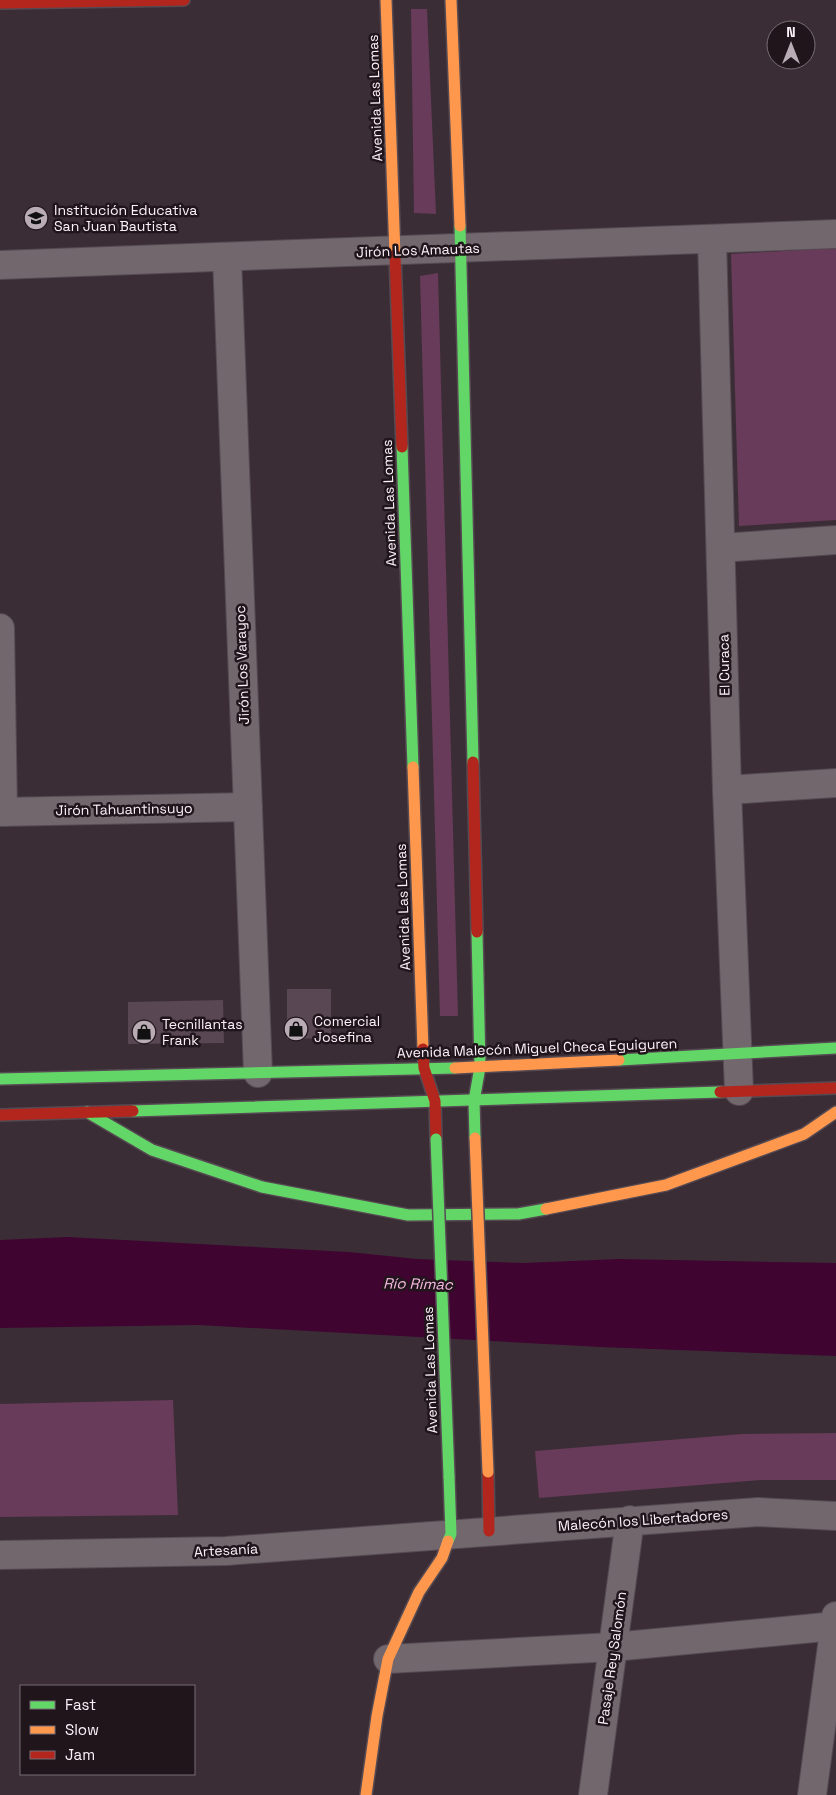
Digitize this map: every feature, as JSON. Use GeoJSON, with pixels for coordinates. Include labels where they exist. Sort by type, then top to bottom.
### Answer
{"type":"FeatureCollection","features":[{"type":"Feature","properties":{"kind":"main road"},"geometry":{"type":"LineString","coordinates":[[0,3],[184,0]]}},
{"type":"Feature","properties":{"kind":"main road","name":"Avenida Las Lomas"},"geometry":{"type":"LineString","coordinates":[[366,1795],[377,1716],[388,1659],[419,1592],[442,1558],[451,1534],[434,1102],[424,1068],[386,0]]}},
{"type":"Feature","properties":{"kind":"main road"},"geometry":{"type":"LineString","coordinates":[[451,0],[461,248],[480,1067],[474,1102],[489,1531]]}},
{"type":"Feature","properties":{"kind":"main road","name":"Avenida Malecón Miguel Checa Eguiguren"},"geometry":{"type":"LineString","coordinates":[[0,1079],[480,1067],[836,1048]]}},
{"type":"Feature","properties":{"kind":"main road"},"geometry":{"type":"LineString","coordinates":[[0,1115],[474,1102],[836,1088]]}},
{"type":"Feature","properties":{"kind":"main road"},"geometry":{"type":"LineString","coordinates":[[87,1112],[152,1150],[262,1187],[408,1215],[518,1214],[666,1186],[804,1134],[836,1112]]}},
{"type":"Feature","properties":{"kind":"street","name":"Jirón Los Amautas"},"geometry":{"type":"LineString","coordinates":[[0,265],[836,234]]}},
{"type":"Feature","properties":{"kind":"street","name":"El Curaca"},"geometry":{"type":"LineString","coordinates":[[712,239],[727,790],[739,1091]]}},
{"type":"Feature","properties":{"kind":"street","name":"Jirón Los Varayoc"},"geometry":{"type":"LineString","coordinates":[[227,257],[258,1073]]}},
{"type":"Feature","properties":{"kind":"street"},"geometry":{"type":"LineString","coordinates":[[721,548],[836,540]]}},
{"type":"Feature","properties":{"kind":"street"},"geometry":{"type":"LineString","coordinates":[[0,628],[2,812]]}},
{"type":"Feature","properties":{"kind":"street"},"geometry":{"type":"LineString","coordinates":[[727,790],[836,783]]}},
{"type":"Feature","properties":{"kind":"street","name":"Jirón Tahuantinsuyo"},"geometry":{"type":"LineString","coordinates":[[2,812],[248,807]]}},
{"type":"Feature","properties":{"kind":"street","name":"Malecón los Libertadores"},"geometry":{"type":"LineString","coordinates":[[451,1534],[758,1512],[836,1516]]}},
{"type":"Feature","properties":{"kind":"street","name":"Pasaje Rey Salomón"},"geometry":{"type":"LineString","coordinates":[[593,1795],[630,1520]]}},
{"type":"Feature","properties":{"kind":"street","name":"Artesanía"},"geometry":{"type":"LineString","coordinates":[[0,1554],[226,1551],[451,1534]]}},
{"type":"Feature","properties":{"kind":"street"},"geometry":{"type":"LineString","coordinates":[[388,1659],[613,1647],[836,1622],[812,1795]]}},
{"type":"Feature","properties":{"kind":"shaded area"},"geometry":{"type":"Polygon","coordinates":[[[411,9],[427,9],[436,214],[414,213],[411,9]]]}},
{"type":"Feature","properties":{"kind":"shaded area"},"geometry":{"type":"Polygon","coordinates":[[[836,248],[836,520],[739,526],[731,254],[836,248]]]}},
{"type":"Feature","properties":{"kind":"shaded area"},"geometry":{"type":"Polygon","coordinates":[[[438,273],[458,1016],[440,1016],[420,276],[438,273]]]}},
{"type":"Feature","properties":{"kind":"shaded area"},"geometry":{"type":"Polygon","coordinates":[[[173,1400],[178,1515],[0,1517],[0,1404],[173,1400]]]}},
{"type":"Feature","properties":{"kind":"shaded area"},"geometry":{"type":"Polygon","coordinates":[[[836,1433],[836,1480],[761,1480],[539,1498],[535,1451],[742,1434],[836,1433]]]}},
{"type":"Feature","properties":{"kind":"water","name":"Río Rímac"},"geometry":{"type":"Polygon","coordinates":[[[67,1237],[349,1252],[417,1259],[524,1263],[619,1259],[836,1263],[836,1356],[600,1347],[198,1325],[0,1328],[0,1240],[67,1237]]]}},
{"type":"Feature","properties":{"kind":"building"},"geometry":{"type":"Polygon","coordinates":[[[287,989],[331,989],[331,1038],[287,1039],[287,989]]]}},
{"type":"Feature","properties":{"kind":"building"},"geometry":{"type":"Polygon","coordinates":[[[223,1000],[224,1043],[128,1044],[128,1002],[223,1000]]]}},
{"type":"Feature","properties":{"kind":"traffic: fast"},"geometry":{"type":"LineString","coordinates":[[460,226],[473,762]]}},
{"type":"Feature","properties":{"kind":"traffic: fast"},"geometry":{"type":"LineString","coordinates":[[402,447],[413,767]]}},
{"type":"Feature","properties":{"kind":"traffic: fast"},"geometry":{"type":"LineString","coordinates":[[475,1138],[474,1101],[480,1067],[477,932]]}},
{"type":"Feature","properties":{"kind":"traffic: fast"},"geometry":{"type":"LineString","coordinates":[[619,1060],[836,1048]]}},
{"type":"Feature","properties":{"kind":"traffic: fast"},"geometry":{"type":"LineString","coordinates":[[0,1079],[455,1068]]}},
{"type":"Feature","properties":{"kind":"traffic: fast"},"geometry":{"type":"LineString","coordinates":[[133,1111],[720,1092]]}},
{"type":"Feature","properties":{"kind":"traffic: fast"},"geometry":{"type":"LineString","coordinates":[[87,1112],[152,1150],[262,1187],[408,1215],[518,1214],[546,1209]]}},
{"type":"Feature","properties":{"kind":"traffic: fast"},"geometry":{"type":"LineString","coordinates":[[436,1139],[449,1476]]}},
{"type":"Feature","properties":{"kind":"traffic: fast"},"geometry":{"type":"LineString","coordinates":[[448,1541],[451,1534],[449,1476]]}},
{"type":"Feature","properties":{"kind":"traffic: slow"},"geometry":{"type":"LineString","coordinates":[[386,0],[395,255]]}},
{"type":"Feature","properties":{"kind":"traffic: slow"},"geometry":{"type":"LineString","coordinates":[[451,0],[460,226]]}},
{"type":"Feature","properties":{"kind":"traffic: slow"},"geometry":{"type":"LineString","coordinates":[[413,767],[423,1049]]}},
{"type":"Feature","properties":{"kind":"traffic: slow"},"geometry":{"type":"LineString","coordinates":[[455,1068],[619,1060]]}},
{"type":"Feature","properties":{"kind":"traffic: slow"},"geometry":{"type":"LineString","coordinates":[[546,1209],[666,1185],[804,1134],[836,1112]]}},
{"type":"Feature","properties":{"kind":"traffic: slow"},"geometry":{"type":"LineString","coordinates":[[475,1138],[488,1472]]}},
{"type":"Feature","properties":{"kind":"traffic: slow"},"geometry":{"type":"LineString","coordinates":[[366,1795],[377,1716],[388,1659],[419,1592],[442,1558],[448,1541]]}},
{"type":"Feature","properties":{"kind":"traffic: jam"},"geometry":{"type":"LineString","coordinates":[[0,3],[184,0]]}},
{"type":"Feature","properties":{"kind":"traffic: jam"},"geometry":{"type":"LineString","coordinates":[[395,255],[402,447]]}},
{"type":"Feature","properties":{"kind":"traffic: jam"},"geometry":{"type":"LineString","coordinates":[[473,762],[477,932]]}},
{"type":"Feature","properties":{"kind":"traffic: jam"},"geometry":{"type":"LineString","coordinates":[[423,1049],[424,1068],[435,1101],[436,1139]]}},
{"type":"Feature","properties":{"kind":"traffic: jam"},"geometry":{"type":"LineString","coordinates":[[720,1092],[836,1088]]}},
{"type":"Feature","properties":{"kind":"traffic: jam"},"geometry":{"type":"LineString","coordinates":[[0,1115],[133,1111]]}},
{"type":"Feature","properties":{"kind":"traffic: jam"},"geometry":{"type":"LineString","coordinates":[[488,1472],[489,1531]]}},
{"type":"Feature","properties":{"kind":"place","name":"Institución Educativa San Juan Bautista"},"geometry":{"type":"Point","coordinates":[36,218]}},
{"type":"Feature","properties":{"kind":"place","name":"Comercial Josefina"},"geometry":{"type":"Point","coordinates":[296,1029]}},
{"type":"Feature","properties":{"kind":"place","name":"Tecnillantas Frank"},"geometry":{"type":"Point","coordinates":[144,1032]}}]}
